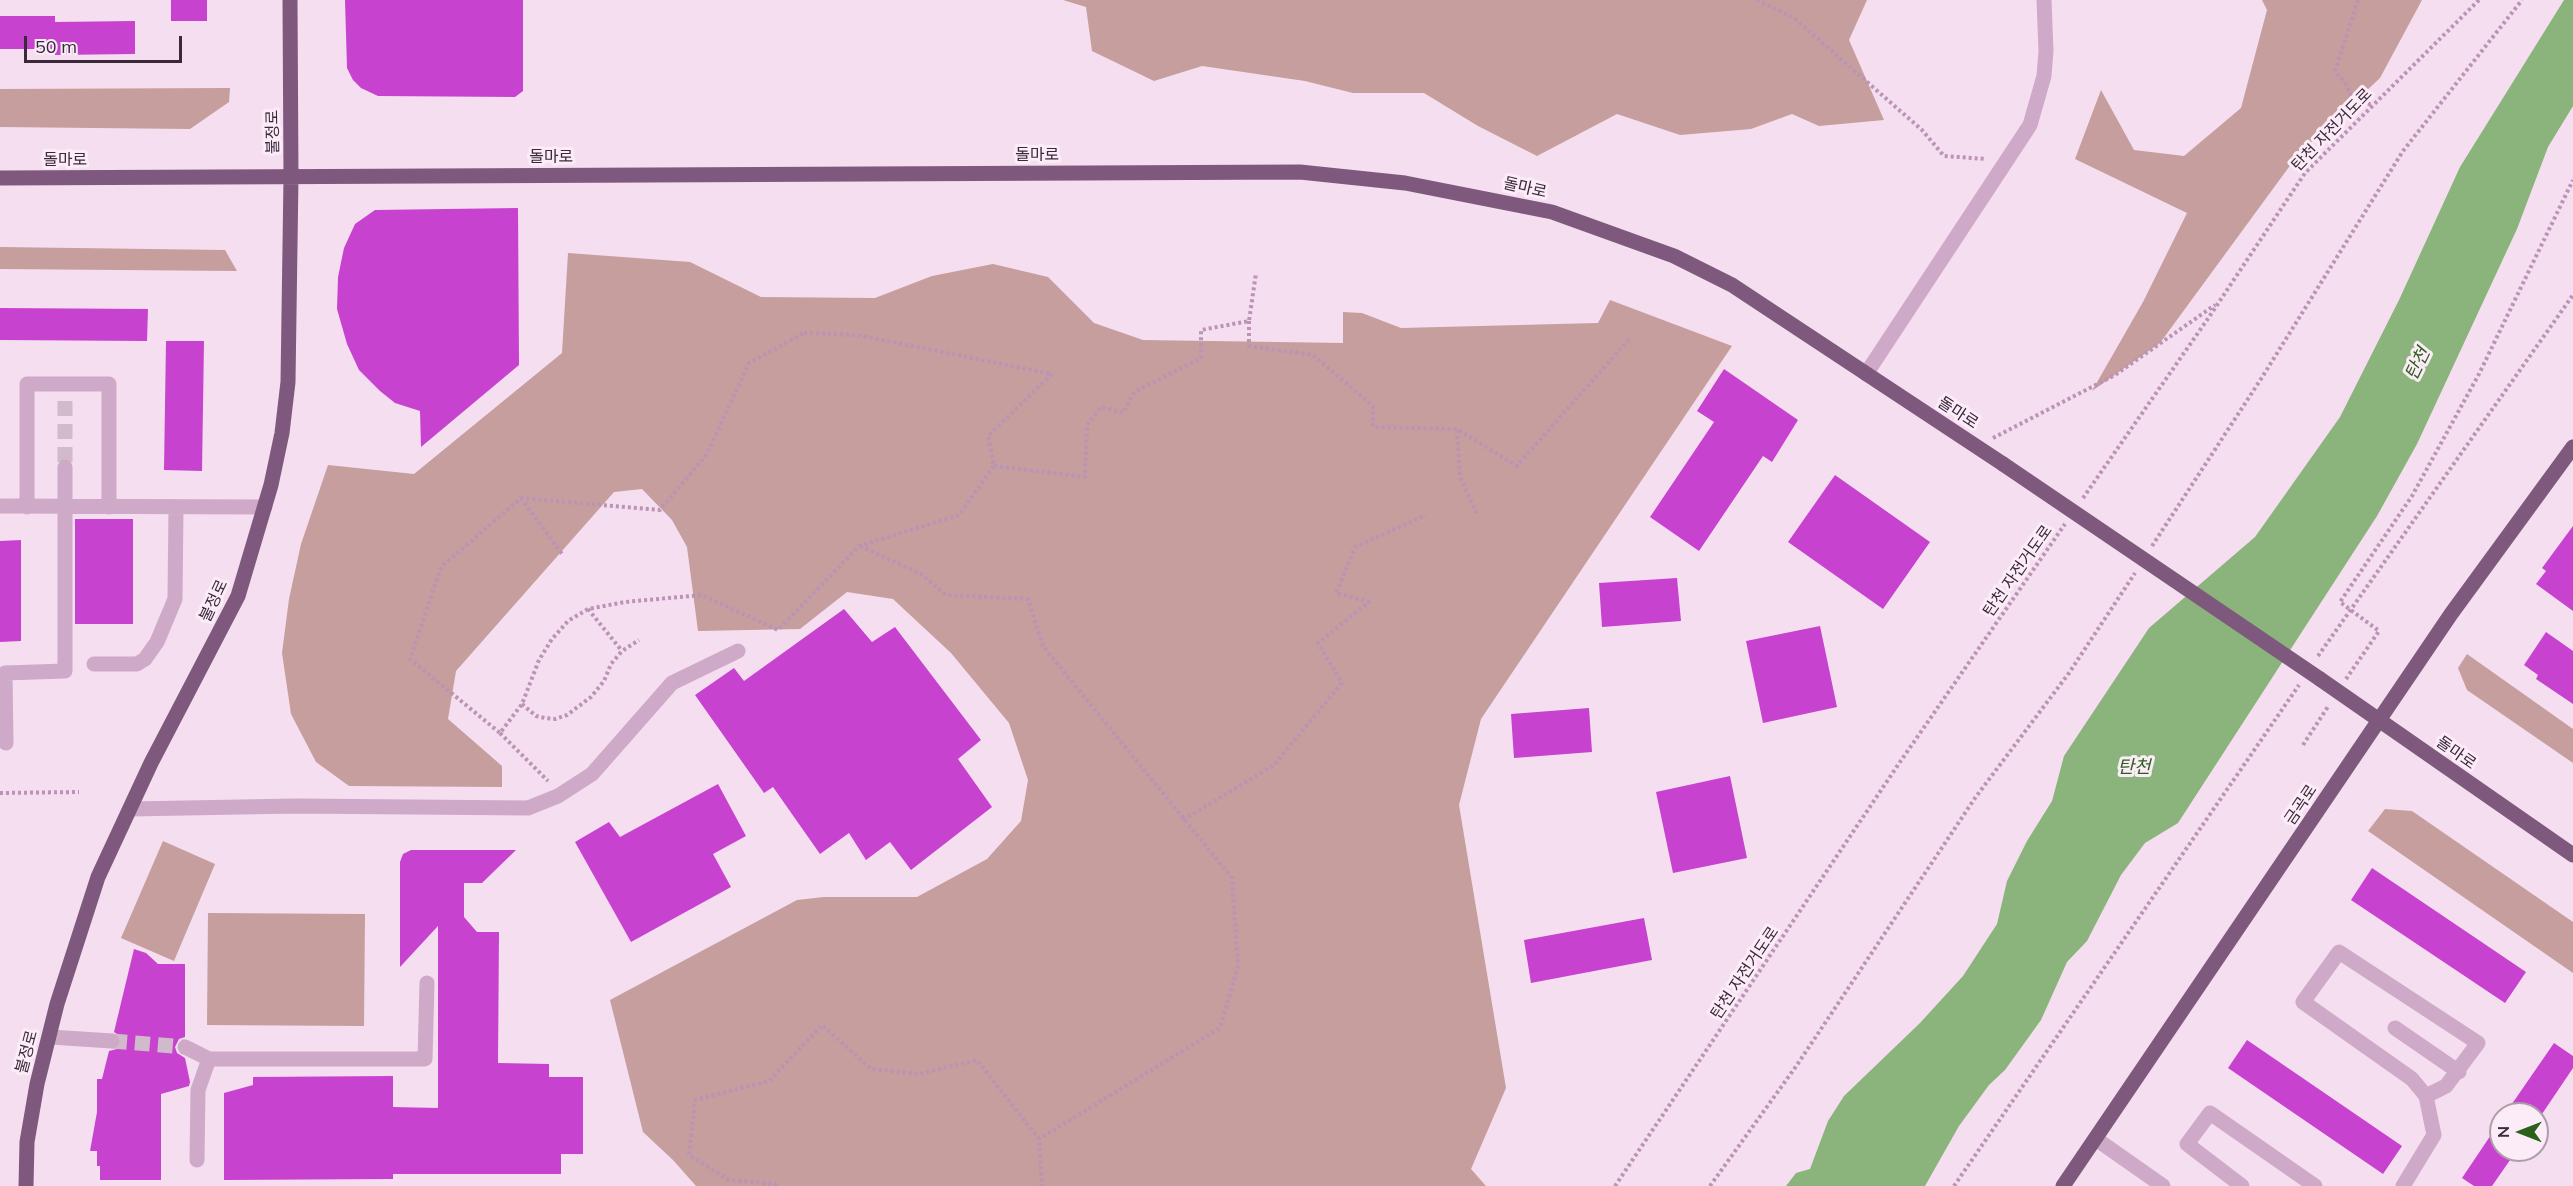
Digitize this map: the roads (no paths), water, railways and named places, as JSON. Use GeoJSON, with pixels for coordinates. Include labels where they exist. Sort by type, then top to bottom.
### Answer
{"type":"FeatureCollection","features":[{"type":"Feature","properties":{"kind":"main road","name":"불정로"},"geometry":{"type":"LineString","coordinates":[[26,1186],[29,1131],[37,1084],[57,1004],[98,877],[151,763],[238,596],[265,507],[282,433],[288,382],[291,177],[290,0]]}},
{"type":"Feature","properties":{"kind":"main road","name":"돌마로"},"geometry":{"type":"LineString","coordinates":[[0,178],[1276,172],[1352,176],[1487,198],[1552,212],[1674,256],[1732,285],[2003,464],[2573,855]]}},
{"type":"Feature","properties":{"kind":"main road","name":"금곡로"},"geometry":{"type":"LineString","coordinates":[[2063,1186],[2380,722],[2451,614],[2573,447]]}},
{"type":"Feature","properties":{"kind":"street"},"geometry":{"type":"LineString","coordinates":[[1866,374],[2030,125],[2038,101],[2046,51],[2044,0]]}},
{"type":"Feature","properties":{"kind":"street"},"geometry":{"type":"LineString","coordinates":[[27,507],[27,384],[109,384],[109,507]]}},
{"type":"Feature","properties":{"kind":"street"},"geometry":{"type":"LineString","coordinates":[[6,743],[5,672],[65,671],[65,467]]}},
{"type":"Feature","properties":{"kind":"street"},"geometry":{"type":"LineString","coordinates":[[0,506],[265,507]]}},
{"type":"Feature","properties":{"kind":"street"},"geometry":{"type":"LineString","coordinates":[[94,664],[137,664],[145,659],[157,642],[175,599],[176,507]]}},
{"type":"Feature","properties":{"kind":"street"},"geometry":{"type":"LineString","coordinates":[[130,809],[296,806],[528,808],[558,796],[592,774],[614,740],[672,683],[738,651]]}},
{"type":"Feature","properties":{"kind":"street"},"geometry":{"type":"LineString","coordinates":[[2403,1186],[2434,1135],[2426,1096],[2412,1079],[2303,1002],[2339,952],[2478,1043],[2459,1072],[2446,1086],[2426,1096]]}},
{"type":"Feature","properties":{"kind":"street"},"geometry":{"type":"LineString","coordinates":[[185,1047],[209,1059],[425,1059],[427,983]]}},
{"type":"Feature","properties":{"kind":"street"},"geometry":{"type":"LineString","coordinates":[[2395,1029],[2459,1072]]}},
{"type":"Feature","properties":{"kind":"street"},"geometry":{"type":"LineString","coordinates":[[50,1037],[112,1041]]}},
{"type":"Feature","properties":{"kind":"street"},"geometry":{"type":"LineString","coordinates":[[197,1160],[198,1090],[209,1059]]}},
{"type":"Feature","properties":{"kind":"street"},"geometry":{"type":"LineString","coordinates":[[2242,1186],[2187,1144],[2210,1113],[2315,1186]]}},
{"type":"Feature","properties":{"kind":"street"},"geometry":{"type":"LineString","coordinates":[[2096,1139],[2163,1186]]}},
{"type":"Feature","properties":{"kind":"water","name":"탄천"},"geometry":{"type":"Polygon","coordinates":[[[2564,0],[2573,0],[2573,106],[2548,147],[2517,229],[2417,444],[2377,516],[2178,823],[2145,843],[2121,875],[2087,941],[2067,962],[2041,1020],[2005,1070],[1989,1085],[1959,1126],[1925,1186],[1786,1186],[1796,1173],[1810,1169],[1828,1121],[1844,1096],[1920,1023],[1963,976],[1997,924],[2007,881],[2027,841],[2052,801],[2064,756],[2149,628],[2255,537],[2340,417],[2399,300],[2460,167],[2564,0]]]}},
{"type":"Feature","properties":{"kind":"tunnel"},"geometry":{"type":"LineString","coordinates":[[65,401],[65,467]]}},
{"type":"Feature","properties":{"kind":"tunnel"},"geometry":{"type":"LineString","coordinates":[[112,1041],[185,1047]]}}]}
